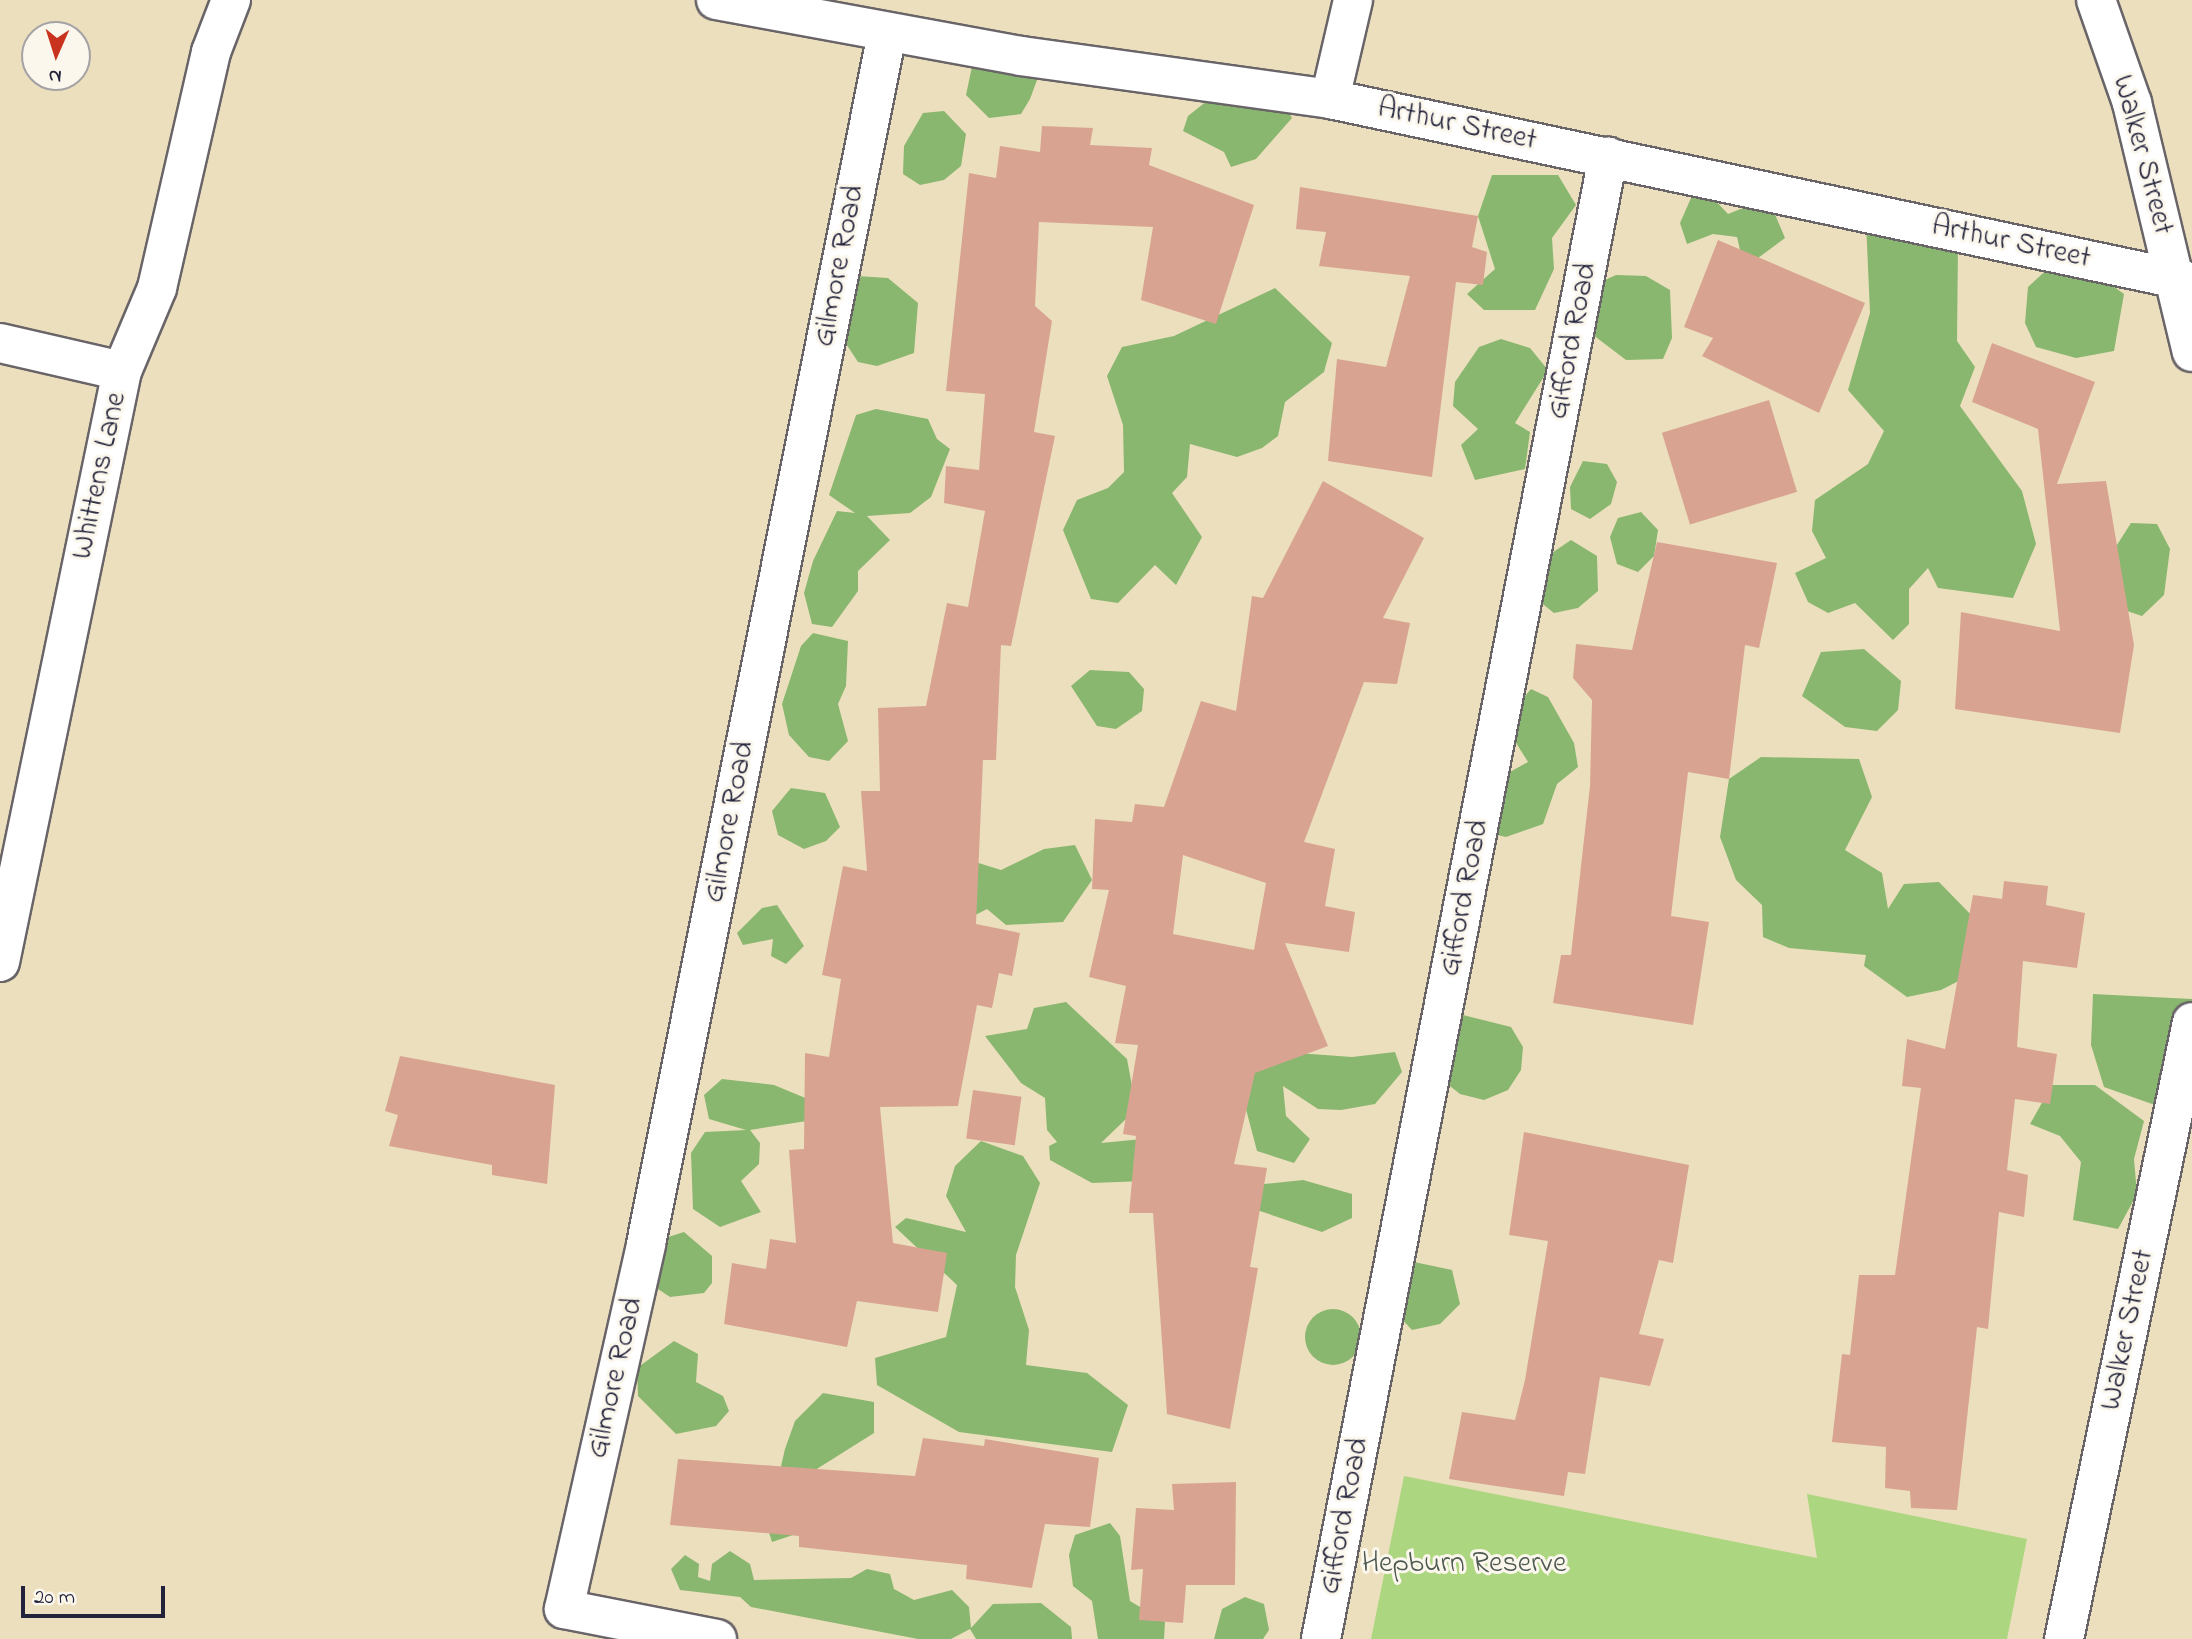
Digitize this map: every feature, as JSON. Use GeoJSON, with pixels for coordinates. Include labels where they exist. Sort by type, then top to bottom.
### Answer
{"type":"FeatureCollection","features":[{"type":"Feature","properties":{"kind":"street","name":"Whittens Lane"},"geometry":{"type":"LineString","coordinates":[[0,962],[122,371],[156,288],[211,52],[231,0]]}},
{"type":"Feature","properties":{"kind":"street","name":"Arthur Street"},"geometry":{"type":"LineString","coordinates":[[716,0],[887,33],[1330,99],[2183,280]]}},
{"type":"Feature","properties":{"kind":"street"},"geometry":{"type":"LineString","coordinates":[[1330,99],[1353,0]]}},
{"type":"Feature","properties":{"kind":"street","name":"Walker Street"},"geometry":{"type":"LineString","coordinates":[[2096,0],[2132,103],[2183,280],[2192,352]]}},
{"type":"Feature","properties":{"kind":"street","name":"Gilmore Road"},"geometry":{"type":"LineString","coordinates":[[717,1639],[564,1609],[646,1244],[887,33]]}},
{"type":"Feature","properties":{"kind":"street","name":"Gifford Road"},"geometry":{"type":"LineString","coordinates":[[1321,1639],[1608,157]]}},
{"type":"Feature","properties":{"kind":"street"},"geometry":{"type":"LineString","coordinates":[[0,343],[122,371]]}},
{"type":"Feature","properties":{"kind":"street","name":"Walker Street"},"geometry":{"type":"LineString","coordinates":[[2064,1639],[2192,1021]]}},
{"type":"Feature","properties":{"kind":"green space"},"geometry":{"type":"Polygon","coordinates":[[[1021,56],[1037,80],[1030,99],[1021,114],[989,118],[966,95],[974,57],[1021,56]]]}},
{"type":"Feature","properties":{"kind":"green space"},"geometry":{"type":"Polygon","coordinates":[[[1227,85],[1277,92],[1292,118],[1256,159],[1231,167],[1224,152],[1183,131],[1188,116],[1227,85]]]}},
{"type":"Feature","properties":{"kind":"green space"},"geometry":{"type":"Polygon","coordinates":[[[944,111],[966,134],[961,166],[944,180],[920,185],[903,174],[904,146],[923,113],[944,111]]]}},
{"type":"Feature","properties":{"kind":"green space"},"geometry":{"type":"Polygon","coordinates":[[[1492,175],[1558,175],[1576,205],[1552,238],[1554,269],[1535,310],[1484,310],[1467,294],[1495,269],[1478,216],[1492,175]]]}},
{"type":"Feature","properties":{"kind":"green space"},"geometry":{"type":"Polygon","coordinates":[[[1711,196],[1728,214],[1753,204],[1774,212],[1785,238],[1758,258],[1740,250],[1737,237],[1713,234],[1687,244],[1680,223],[1691,198],[1711,196]]]}},
{"type":"Feature","properties":{"kind":"green space"},"geometry":{"type":"Polygon","coordinates":[[[1866,222],[1958,247],[1957,341],[1975,367],[1960,406],[2022,491],[2036,544],[2013,598],[1938,588],[1928,568],[1909,589],[1909,624],[1893,640],[1855,603],[1828,613],[1808,602],[1795,573],[1826,558],[1812,531],[1815,500],[1868,464],[1884,431],[1848,390],[1870,313],[1866,222]]]}},
{"type":"Feature","properties":{"kind":"green space"},"geometry":{"type":"Polygon","coordinates":[[[2053,264],[2092,271],[2124,294],[2114,351],[2076,358],[2036,347],[2025,323],[2028,287],[2053,264]]]}},
{"type":"Feature","properties":{"kind":"green space"},"geometry":{"type":"Polygon","coordinates":[[[1616,275],[1646,276],[1670,290],[1672,338],[1663,359],[1626,360],[1584,328],[1583,290],[1616,275]]]}},
{"type":"Feature","properties":{"kind":"green space"},"geometry":{"type":"Polygon","coordinates":[[[857,276],[888,278],[918,303],[914,353],[877,366],[858,362],[837,330],[857,276]]]}},
{"type":"Feature","properties":{"kind":"green space"},"geometry":{"type":"Polygon","coordinates":[[[1275,288],[1332,343],[1324,372],[1285,402],[1278,436],[1262,448],[1237,457],[1190,444],[1187,477],[1172,493],[1202,537],[1176,585],[1155,565],[1118,603],[1091,599],[1063,530],[1077,500],[1108,488],[1124,472],[1123,425],[1107,376],[1122,347],[1174,336],[1275,288]]]}},
{"type":"Feature","properties":{"kind":"green space"},"geometry":{"type":"Polygon","coordinates":[[[1501,339],[1530,348],[1548,370],[1515,423],[1530,432],[1525,469],[1475,480],[1461,445],[1478,429],[1453,406],[1455,382],[1479,347],[1501,339]]]}},
{"type":"Feature","properties":{"kind":"green space"},"geometry":{"type":"Polygon","coordinates":[[[876,409],[928,419],[937,439],[950,449],[931,497],[910,513],[867,516],[890,540],[858,571],[858,591],[832,627],[812,624],[804,593],[813,561],[837,511],[855,513],[829,495],[856,415],[876,409]]]}},
{"type":"Feature","properties":{"kind":"green space"},"geometry":{"type":"Polygon","coordinates":[[[1583,461],[1607,464],[1617,482],[1611,504],[1590,519],[1571,509],[1570,487],[1583,461]]]}},
{"type":"Feature","properties":{"kind":"green space"},"geometry":{"type":"Polygon","coordinates":[[[1641,512],[1658,530],[1654,556],[1638,572],[1617,564],[1610,537],[1618,518],[1641,512]]]}},
{"type":"Feature","properties":{"kind":"green space"},"geometry":{"type":"Polygon","coordinates":[[[2131,523],[2157,524],[2170,549],[2164,595],[2142,616],[2127,611],[2115,548],[2131,523]]]}},
{"type":"Feature","properties":{"kind":"green space"},"geometry":{"type":"Polygon","coordinates":[[[1571,540],[1597,556],[1598,591],[1578,608],[1554,613],[1535,598],[1546,557],[1571,540]]]}},
{"type":"Feature","properties":{"kind":"green space"},"geometry":{"type":"Polygon","coordinates":[[[813,633],[848,641],[846,686],[838,704],[848,741],[829,761],[809,757],[789,735],[782,704],[801,646],[813,633]]]}},
{"type":"Feature","properties":{"kind":"green space"},"geometry":{"type":"Polygon","coordinates":[[[1864,649],[1901,681],[1898,710],[1877,731],[1845,727],[1802,696],[1821,652],[1864,649]]]}},
{"type":"Feature","properties":{"kind":"green space"},"geometry":{"type":"Polygon","coordinates":[[[1090,670],[1129,672],[1144,689],[1142,711],[1116,729],[1097,726],[1071,686],[1090,670]]]}},
{"type":"Feature","properties":{"kind":"green space"},"geometry":{"type":"Polygon","coordinates":[[[1531,689],[1548,697],[1574,743],[1578,767],[1557,784],[1543,824],[1506,837],[1484,832],[1501,777],[1528,762],[1513,738],[1515,708],[1531,689]]]}},
{"type":"Feature","properties":{"kind":"green space"},"geometry":{"type":"Polygon","coordinates":[[[1761,757],[1859,759],[1872,797],[1845,850],[1882,873],[1888,909],[1904,884],[1939,882],[1978,922],[1976,972],[1941,990],[1907,997],[1864,966],[1866,955],[1789,948],[1763,937],[1762,905],[1736,880],[1720,837],[1729,779],[1761,757]]]}},
{"type":"Feature","properties":{"kind":"green space"},"geometry":{"type":"Polygon","coordinates":[[[791,788],[825,793],[840,827],[826,841],[804,849],[778,835],[772,811],[791,788]]]}},
{"type":"Feature","properties":{"kind":"green space"},"geometry":{"type":"Polygon","coordinates":[[[1075,845],[1092,880],[1063,922],[1006,925],[987,909],[958,924],[956,856],[1001,870],[1044,849],[1075,845]]]}},
{"type":"Feature","properties":{"kind":"green space"},"geometry":{"type":"Polygon","coordinates":[[[777,905],[804,946],[786,964],[771,956],[773,939],[743,945],[737,933],[762,908],[777,905]]]}},
{"type":"Feature","properties":{"kind":"green space"},"geometry":{"type":"Polygon","coordinates":[[[2093,994],[2192,999],[2189,1087],[2152,1104],[2104,1087],[2091,1045],[2093,994]]]}},
{"type":"Feature","properties":{"kind":"green space"},"geometry":{"type":"Polygon","coordinates":[[[1066,1002],[1127,1059],[1132,1086],[1126,1119],[1101,1143],[1153,1138],[1172,1180],[1092,1183],[1050,1160],[1049,1146],[1057,1142],[1047,1130],[1045,1098],[1021,1083],[985,1036],[1027,1029],[1034,1008],[1066,1002]]]}},
{"type":"Feature","properties":{"kind":"green space"},"geometry":{"type":"Polygon","coordinates":[[[1463,1015],[1511,1027],[1523,1047],[1521,1070],[1508,1090],[1484,1100],[1460,1094],[1431,1071],[1438,1036],[1463,1015]]]}},
{"type":"Feature","properties":{"kind":"green space"},"geometry":{"type":"Polygon","coordinates":[[[1256,1050],[1352,1057],[1395,1052],[1402,1072],[1375,1104],[1341,1110],[1318,1109],[1283,1086],[1286,1116],[1310,1139],[1294,1163],[1257,1151],[1232,1056],[1256,1050]]]}},
{"type":"Feature","properties":{"kind":"green space"},"geometry":{"type":"Polygon","coordinates":[[[722,1079],[774,1085],[815,1102],[813,1120],[750,1130],[760,1143],[759,1164],[741,1181],[761,1212],[720,1227],[693,1209],[691,1153],[705,1132],[746,1130],[709,1119],[704,1095],[722,1079]]]}},
{"type":"Feature","properties":{"kind":"green space"},"geometry":{"type":"Polygon","coordinates":[[[2052,1085],[2095,1085],[2144,1121],[2134,1159],[2137,1194],[2118,1229],[2073,1220],[2081,1162],[2060,1136],[2030,1124],[2052,1085]]]}},
{"type":"Feature","properties":{"kind":"green space"},"geometry":{"type":"Polygon","coordinates":[[[981,1141],[1023,1156],[1040,1183],[1016,1255],[1015,1287],[1029,1330],[1026,1365],[1087,1373],[1128,1405],[1112,1452],[959,1432],[877,1385],[875,1358],[946,1337],[957,1285],[895,1227],[906,1218],[966,1232],[946,1196],[955,1166],[981,1141]]]}},
{"type":"Feature","properties":{"kind":"green space"},"geometry":{"type":"Polygon","coordinates":[[[1303,1180],[1352,1194],[1352,1218],[1322,1232],[1251,1208],[1264,1184],[1303,1180]]]}},
{"type":"Feature","properties":{"kind":"green space"},"geometry":{"type":"Polygon","coordinates":[[[684,1232],[712,1256],[712,1283],[704,1293],[670,1297],[652,1285],[646,1244],[684,1232]]]}},
{"type":"Feature","properties":{"kind":"green space"},"geometry":{"type":"Polygon","coordinates":[[[1395,1258],[1452,1270],[1460,1304],[1440,1324],[1412,1330],[1396,1313],[1395,1258]]]}},
{"type":"Feature","properties":{"kind":"green space"},"geometry":{"type":"Polygon","coordinates":[[[1333,1309],[1348,1314],[1356,1322],[1361,1337],[1356,1352],[1348,1360],[1333,1365],[1318,1360],[1310,1352],[1305,1337],[1310,1322],[1318,1314],[1333,1309]]]}},
{"type":"Feature","properties":{"kind":"green space"},"geometry":{"type":"Polygon","coordinates":[[[674,1341],[698,1354],[696,1382],[723,1396],[729,1411],[716,1426],[676,1434],[638,1396],[637,1368],[674,1341]]]}},
{"type":"Feature","properties":{"kind":"green space"},"geometry":{"type":"Polygon","coordinates":[[[823,1393],[874,1402],[874,1433],[804,1477],[793,1535],[772,1542],[767,1526],[785,1449],[795,1421],[823,1393]]]}},
{"type":"Feature","properties":{"kind":"green space","name":"Hepburn Reserve"},"geometry":{"type":"Polygon","coordinates":[[[1404,1476],[1817,1558],[1807,1494],[2027,1539],[2007,1639],[1371,1639],[1404,1476]]]}},
{"type":"Feature","properties":{"kind":"green space"},"geometry":{"type":"Polygon","coordinates":[[[1110,1523],[1120,1536],[1130,1601],[1165,1622],[1164,1639],[1098,1639],[1092,1601],[1073,1586],[1069,1555],[1075,1535],[1110,1523]]]}},
{"type":"Feature","properties":{"kind":"green space"},"geometry":{"type":"Polygon","coordinates":[[[730,1551],[750,1564],[754,1580],[851,1578],[867,1569],[890,1574],[894,1589],[914,1600],[952,1590],[969,1607],[971,1628],[993,1604],[1041,1603],[1071,1627],[1072,1639],[976,1639],[970,1629],[951,1639],[918,1639],[751,1607],[740,1597],[680,1590],[671,1569],[685,1555],[699,1564],[698,1577],[710,1581],[712,1564],[730,1551]]]}},
{"type":"Feature","properties":{"kind":"green space"},"geometry":{"type":"Polygon","coordinates":[[[1245,1597],[1264,1604],[1269,1630],[1263,1639],[1214,1639],[1222,1609],[1245,1597]]]}},
{"type":"Feature","properties":{"kind":"building"},"geometry":{"type":"Polygon","coordinates":[[[1042,126],[1093,128],[1090,145],[1152,148],[1149,165],[1254,205],[1216,324],[1141,300],[1153,227],[1039,222],[1035,306],[1052,321],[1034,432],[1055,436],[1011,646],[1001,645],[996,760],[983,760],[976,924],[1020,933],[1012,976],[999,973],[992,1008],[977,1005],[958,1106],[880,1107],[893,1243],[947,1253],[938,1312],[857,1301],[847,1347],[724,1324],[732,1263],[766,1269],[770,1239],[796,1243],[789,1150],[804,1149],[805,1053],[829,1057],[841,979],[822,975],[843,866],[867,871],[861,791],[880,791],[878,708],[926,706],[947,603],[968,607],[985,511],[944,503],[946,466],[979,470],[985,394],[946,391],[969,173],[996,178],[1000,146],[1040,152],[1042,126]]]}},
{"type":"Feature","properties":{"kind":"building"},"geometry":{"type":"Polygon","coordinates":[[[1300,187],[1478,216],[1472,247],[1487,252],[1483,285],[1456,282],[1432,477],[1328,461],[1337,359],[1386,367],[1410,276],[1319,266],[1326,232],[1296,229],[1300,187]]]}},
{"type":"Feature","properties":{"kind":"building"},"geometry":{"type":"Polygon","coordinates":[[[1718,240],[1865,303],[1819,413],[1702,356],[1713,338],[1684,327],[1718,240]]]}},
{"type":"Feature","properties":{"kind":"building"},"geometry":{"type":"Polygon","coordinates":[[[1992,343],[2095,382],[2057,484],[2106,481],[2134,645],[2120,733],[1955,709],[1961,612],[2060,631],[2038,429],[1972,402],[1992,343]]]}},
{"type":"Feature","properties":{"kind":"building"},"geometry":{"type":"Polygon","coordinates":[[[1769,400],[1797,492],[1690,525],[1662,433],[1769,400]]]}},
{"type":"Feature","properties":{"kind":"building"},"geometry":{"type":"Polygon","coordinates":[[[1323,481],[1424,538],[1383,618],[1410,623],[1397,684],[1364,682],[1304,842],[1335,849],[1325,906],[1355,912],[1349,952],[1285,943],[1328,1046],[1255,1073],[1234,1164],[1267,1168],[1250,1267],[1258,1268],[1230,1429],[1167,1414],[1153,1213],[1129,1213],[1136,1136],[1123,1134],[1138,1045],[1115,1043],[1126,986],[1089,977],[1109,890],[1092,889],[1095,819],[1132,822],[1135,804],[1164,807],[1201,701],[1236,711],[1252,596],[1263,598],[1323,481]],[[1183,855],[1173,934],[1254,950],[1266,883],[1183,855]]]}},
{"type":"Feature","properties":{"kind":"building"},"geometry":{"type":"Polygon","coordinates":[[[1657,542],[1777,563],[1759,648],[1745,645],[1729,779],[1688,772],[1671,916],[1709,922],[1693,1025],[1553,1003],[1561,955],[1571,955],[1590,786],[1592,700],[1573,678],[1576,644],[1632,650],[1657,542]]]}},
{"type":"Feature","properties":{"kind":"building"},"geometry":{"type":"Polygon","coordinates":[[[2004,881],[2048,886],[2046,905],[2085,913],[2077,968],[2023,961],[2017,1047],[2057,1054],[2050,1104],[2015,1099],[2007,1170],[2028,1175],[2024,1217],[1999,1212],[1988,1329],[1977,1327],[1957,1510],[1911,1508],[1910,1491],[1885,1488],[1886,1447],[1832,1442],[1842,1354],[1850,1355],[1859,1275],[1895,1275],[1921,1088],[1902,1086],[1907,1039],[1945,1049],[1973,895],[2002,899],[2004,881]]]}},
{"type":"Feature","properties":{"kind":"building"},"geometry":{"type":"Polygon","coordinates":[[[400,1056],[555,1085],[547,1184],[492,1175],[492,1165],[389,1146],[398,1115],[385,1111],[400,1056]]]}},
{"type":"Feature","properties":{"kind":"building"},"geometry":{"type":"Polygon","coordinates":[[[973,1090],[1022,1097],[1015,1145],[966,1139],[973,1090]]]}},
{"type":"Feature","properties":{"kind":"building"},"geometry":{"type":"Polygon","coordinates":[[[1524,1132],[1689,1165],[1673,1263],[1659,1260],[1639,1334],[1664,1339],[1650,1386],[1600,1377],[1585,1474],[1568,1472],[1564,1496],[1449,1479],[1462,1412],[1515,1420],[1525,1380],[1548,1241],[1509,1235],[1524,1132]]]}},
{"type":"Feature","properties":{"kind":"building"},"geometry":{"type":"Polygon","coordinates":[[[923,1438],[984,1446],[985,1439],[1099,1458],[1090,1527],[1045,1524],[1032,1588],[966,1579],[967,1565],[799,1547],[799,1536],[670,1525],[678,1459],[915,1476],[923,1438]]]}},
{"type":"Feature","properties":{"kind":"building"},"geometry":{"type":"Polygon","coordinates":[[[1236,1482],[1235,1585],[1186,1585],[1183,1623],[1139,1620],[1143,1569],[1131,1570],[1136,1508],[1174,1510],[1172,1484],[1236,1482]]]}}]}
